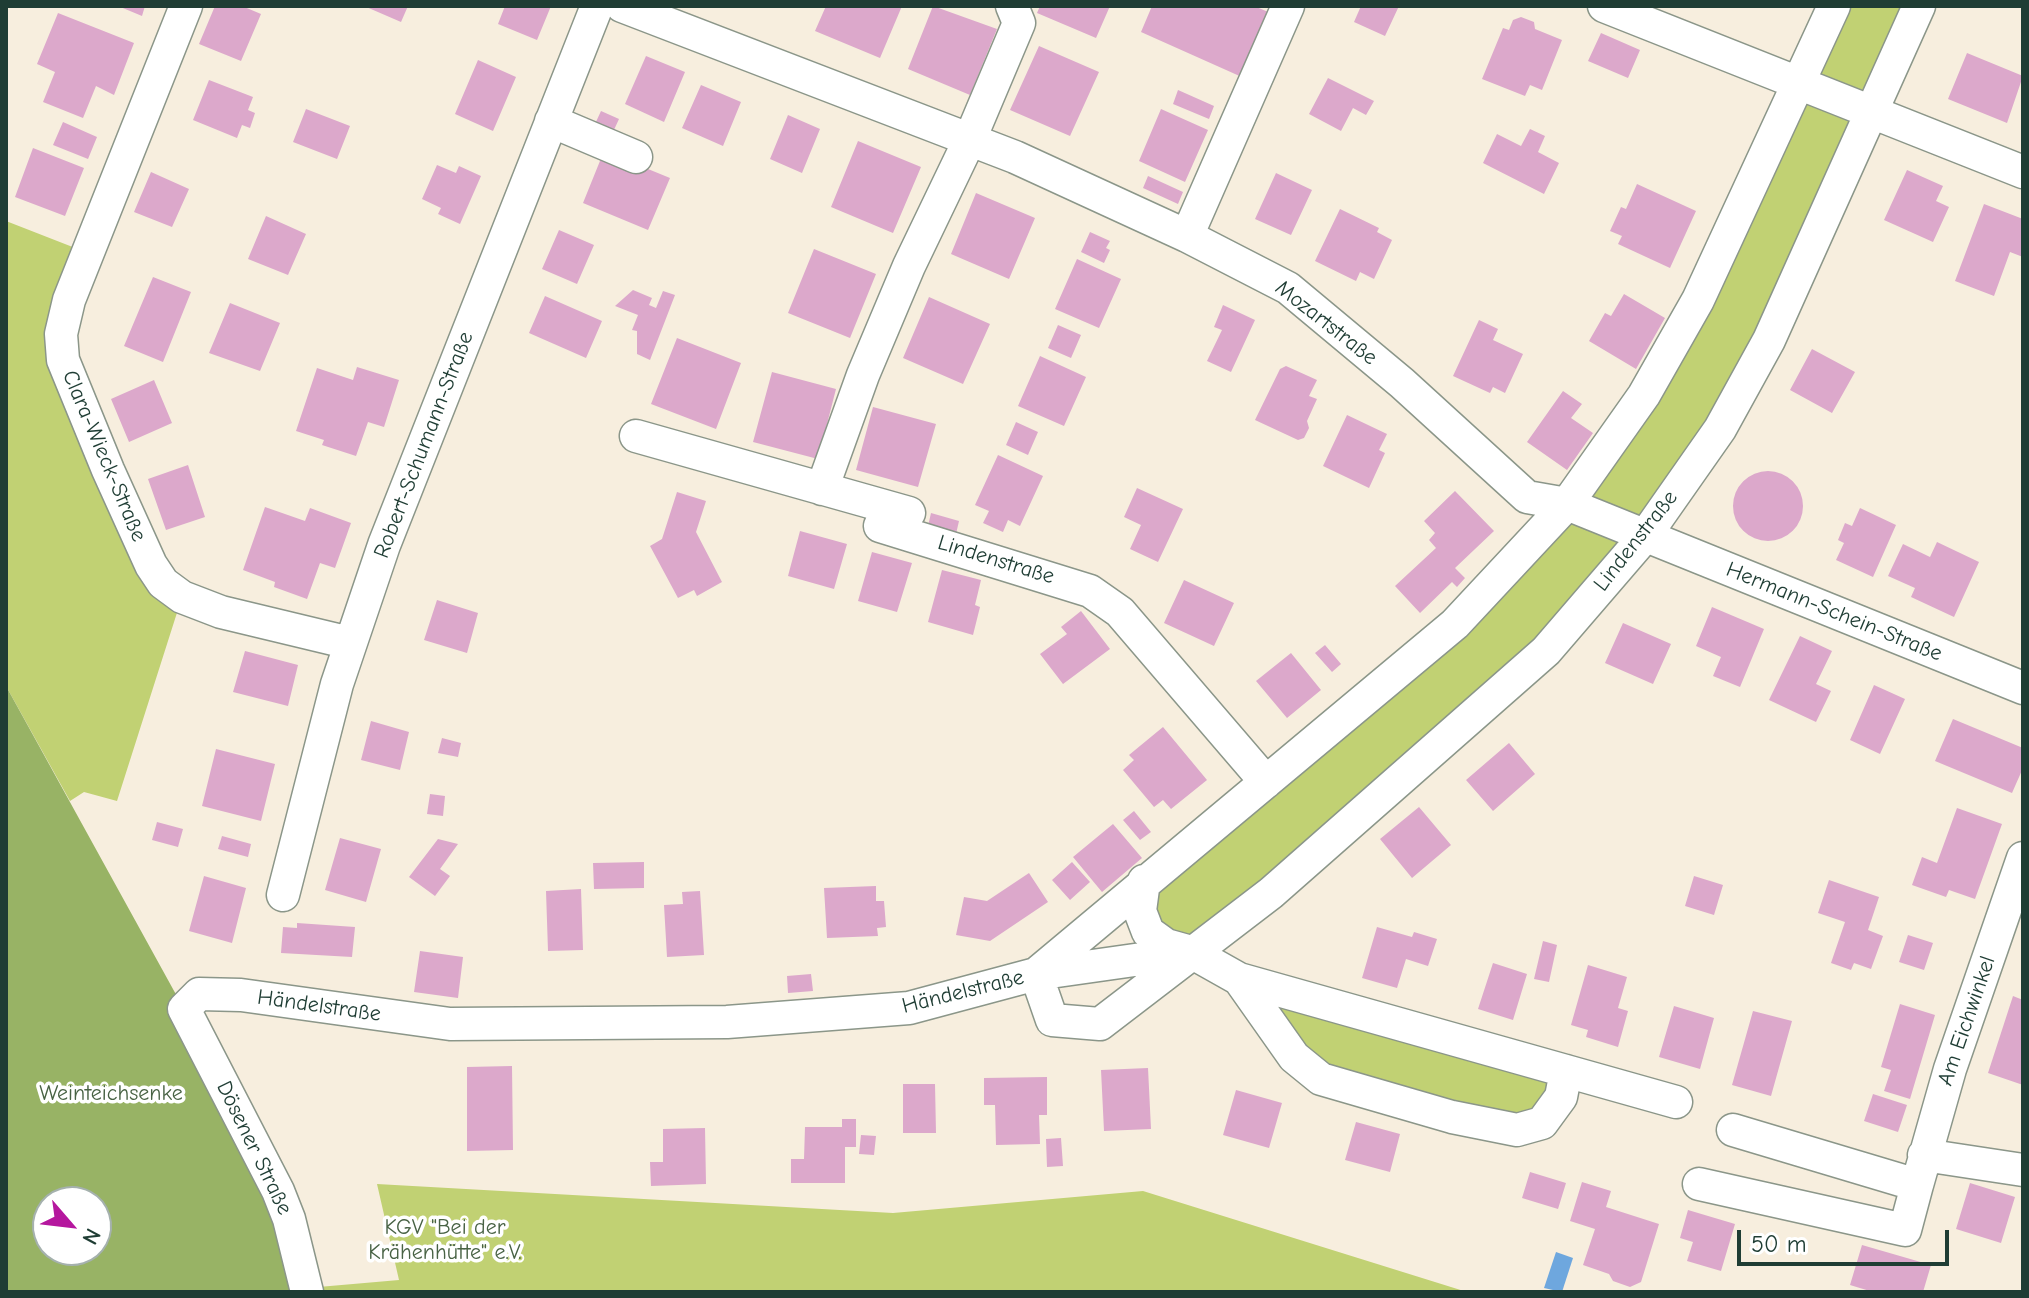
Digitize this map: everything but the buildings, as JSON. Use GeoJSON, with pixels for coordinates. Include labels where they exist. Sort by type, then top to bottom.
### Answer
{"type":"FeatureCollection","features":[{"type":"Feature","properties":{"kind":"street","name":"Clara-Wieck-Straße"},"geometry":{"type":"LineString","coordinates":[[186,6],[69,300],[61,334],[63,360],[108,470],[151,565],[163,583],[182,597],[221,612],[350,643]]}},
{"type":"Feature","properties":{"kind":"street","name":"Robert-Schumann-Straße"},"geometry":{"type":"LineString","coordinates":[[283,895],[350,643],[384,545],[597,6]]}},
{"type":"Feature","properties":{"kind":"street","name":"Mozartstraße"},"geometry":{"type":"LineString","coordinates":[[622,6],[970,139],[1187,236],[1288,288],[1402,383],[1527,497],[1567,504],[1645,536]]}},
{"type":"Feature","properties":{"kind":"street"},"geometry":{"type":"LineString","coordinates":[[636,436],[822,489],[863,375],[903,279],[970,139],[1019,23],[1012,6]]}},
{"type":"Feature","properties":{"kind":"street"},"geometry":{"type":"LineString","coordinates":[[1187,236],[1288,6]]}},
{"type":"Feature","properties":{"kind":"street"},"geometry":{"type":"LineString","coordinates":[[1604,6],[2023,172]]}},
{"type":"Feature","properties":{"kind":"street"},"geometry":{"type":"LineString","coordinates":[[1036,974],[1455,624],[1567,504],[1644,395],[1698,300],[1834,6]]}},
{"type":"Feature","properties":{"kind":"street","name":"Lindenstraße"},"geometry":{"type":"LineString","coordinates":[[1036,974],[1052,1020],[1100,1024],[1282,883],[1546,651],[1645,536],[1720,429],[1769,340],[1919,6]]}},
{"type":"Feature","properties":{"kind":"street"},"geometry":{"type":"LineString","coordinates":[[551,121],[636,157]]}},
{"type":"Feature","properties":{"kind":"street","name":"Lindenstraße"},"geometry":{"type":"LineString","coordinates":[[822,489],[895,520],[1090,591],[1120,612],[1266,782]]}},
{"type":"Feature","properties":{"kind":"street","name":"Hermann-Schein-Straße"},"geometry":{"type":"LineString","coordinates":[[1645,536],[2023,688]]}},
{"type":"Feature","properties":{"kind":"street","name":"Am Eichwinkel"},"geometry":{"type":"LineString","coordinates":[[1699,1184],[1905,1230],[1920,1170],[2023,858]]}},
{"type":"Feature","properties":{"kind":"street"},"geometry":{"type":"LineString","coordinates":[[1144,881],[1140,911],[1148,932],[1166,945],[1191,952],[1239,979],[1676,1102]]}},
{"type":"Feature","properties":{"kind":"street","name":"Händelstraße"},"geometry":{"type":"LineString","coordinates":[[184,1009],[199,994],[241,995],[450,1024],[518,1020],[727,1022],[909,1008],[1036,974],[1191,952]]}},
{"type":"Feature","properties":{"kind":"street"},"geometry":{"type":"LineString","coordinates":[[1239,979],[1294,1057],[1321,1079],[1452,1117],[1517,1130],[1542,1123],[1561,1097],[1566,1071]]}},
{"type":"Feature","properties":{"kind":"street","name":"Dösener Straße"},"geometry":{"type":"LineString","coordinates":[[184,1009],[278,1191],[289,1219],[307,1292]]}},
{"type":"Feature","properties":{"kind":"street"},"geometry":{"type":"LineString","coordinates":[[1733,1130],[1920,1170],[2023,1170]]}},
{"type":"Feature","properties":{"kind":"green space"},"geometry":{"type":"Polygon","coordinates":[[[1834,6],[1919,6],[1769,340],[1546,651],[1191,952],[1166,945],[1144,881],[1455,624],[1644,395],[1834,6]]]}},
{"type":"Feature","properties":{"kind":"green space"},"geometry":{"type":"Polygon","coordinates":[[[6,221],[88,253],[61,334],[182,597],[117,801],[84,792],[70,801],[6,686],[6,221]]]}},
{"type":"Feature","properties":{"kind":"green space","name":"Weinteichsenke"},"geometry":{"type":"Polygon","coordinates":[[[6,686],[184,1009],[307,1292],[6,1292],[6,686]]]}},
{"type":"Feature","properties":{"kind":"green space"},"geometry":{"type":"Polygon","coordinates":[[[1239,979],[1566,1071],[1542,1123],[1321,1079],[1239,979]]]}},
{"type":"Feature","properties":{"kind":"green space","name":"KGV \"Bei der Krähenhütte\" e.V."},"geometry":{"type":"Polygon","coordinates":[[[377,1184],[893,1213],[1143,1191],[1467,1292],[307,1292],[307,1288],[399,1280],[377,1184]]]}},
{"type":"Feature","properties":{"kind":"water"},"geometry":{"type":"Polygon","coordinates":[[[1556,1252],[1573,1258],[1562,1292],[1544,1288],[1556,1252]]]}}]}
